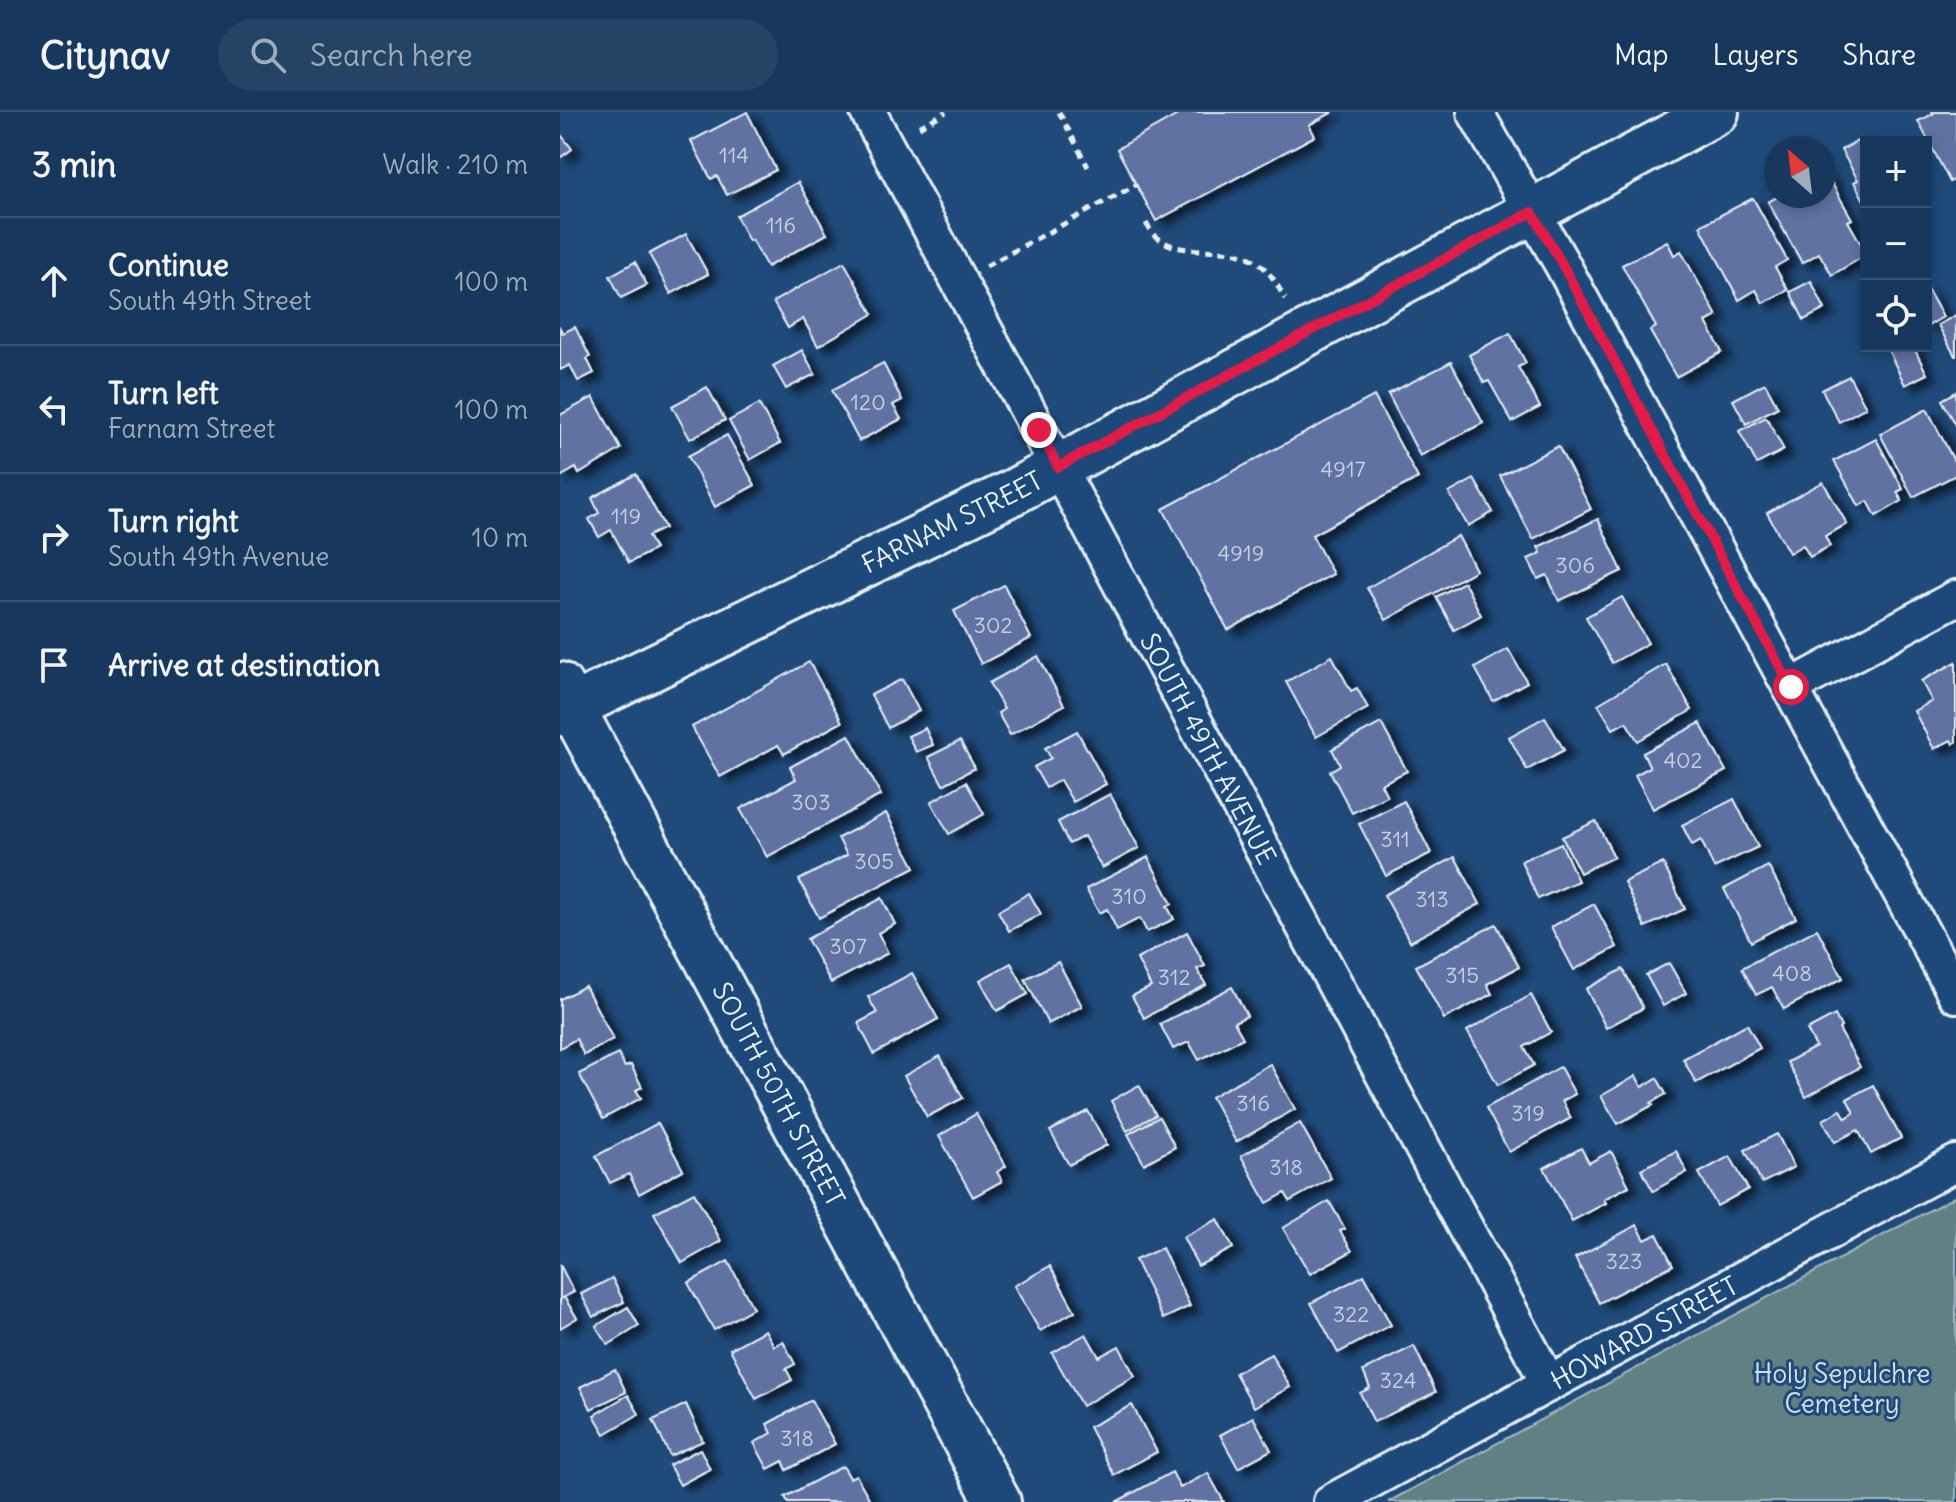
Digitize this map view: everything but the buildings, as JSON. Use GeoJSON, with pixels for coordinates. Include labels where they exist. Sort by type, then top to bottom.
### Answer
{"type":"FeatureCollection","features":[{"type":"Feature","properties":{"kind":"main road","name":"FARNAM STREET"},"geometry":{"type":"LineString","coordinates":[[564,701],[1015,491],[1716,112]]}},
{"type":"Feature","properties":{"kind":"main road","name":"SOUTH 50TH STREET"},"geometry":{"type":"LineString","coordinates":[[564,701],[998,1502]]}},
{"type":"Feature","properties":{"kind":"street","name":"SOUTH 49TH AVENUE"},"geometry":{"type":"LineString","coordinates":[[868,112],[1549,1384]]}},
{"type":"Feature","properties":{"kind":"street"},"geometry":{"type":"LineString","coordinates":[[1475,112],[1562,264],[1956,995]]}},
{"type":"Feature","properties":{"kind":"street"},"geometry":{"type":"LineString","coordinates":[[1791,687],[1956,598]]}},
{"type":"Feature","properties":{"kind":"street","name":"HOWARD STREET"},"geometry":{"type":"LineString","coordinates":[[1331,1502],[1956,1163]]}},
{"type":"Feature","properties":{"kind":"path"},"geometry":{"type":"LineString","coordinates":[[919,127],[946,112]]}},
{"type":"Feature","properties":{"kind":"path"},"geometry":{"type":"LineString","coordinates":[[1059,112],[1088,167]]}},
{"type":"Feature","properties":{"kind":"path"},"geometry":{"type":"LineString","coordinates":[[983,267],[1136,185]]}},
{"type":"Feature","properties":{"kind":"path"},"geometry":{"type":"LineString","coordinates":[[1146,223],[1154,236],[1174,247],[1207,249],[1253,259],[1269,273],[1285,299]]}},
{"type":"Feature","properties":{"kind":"green space","name":"Holy Sepulchre Cemetery"},"geometry":{"type":"Polygon","coordinates":[[[1956,1196],[1956,1502],[1388,1502],[1956,1196]]]}},
{"type":"Feature","properties":{"kind":"route"},"geometry":{"type":"LineString","coordinates":[[1039,430],[1058,467],[1532,212],[1791,687]]}}]}
